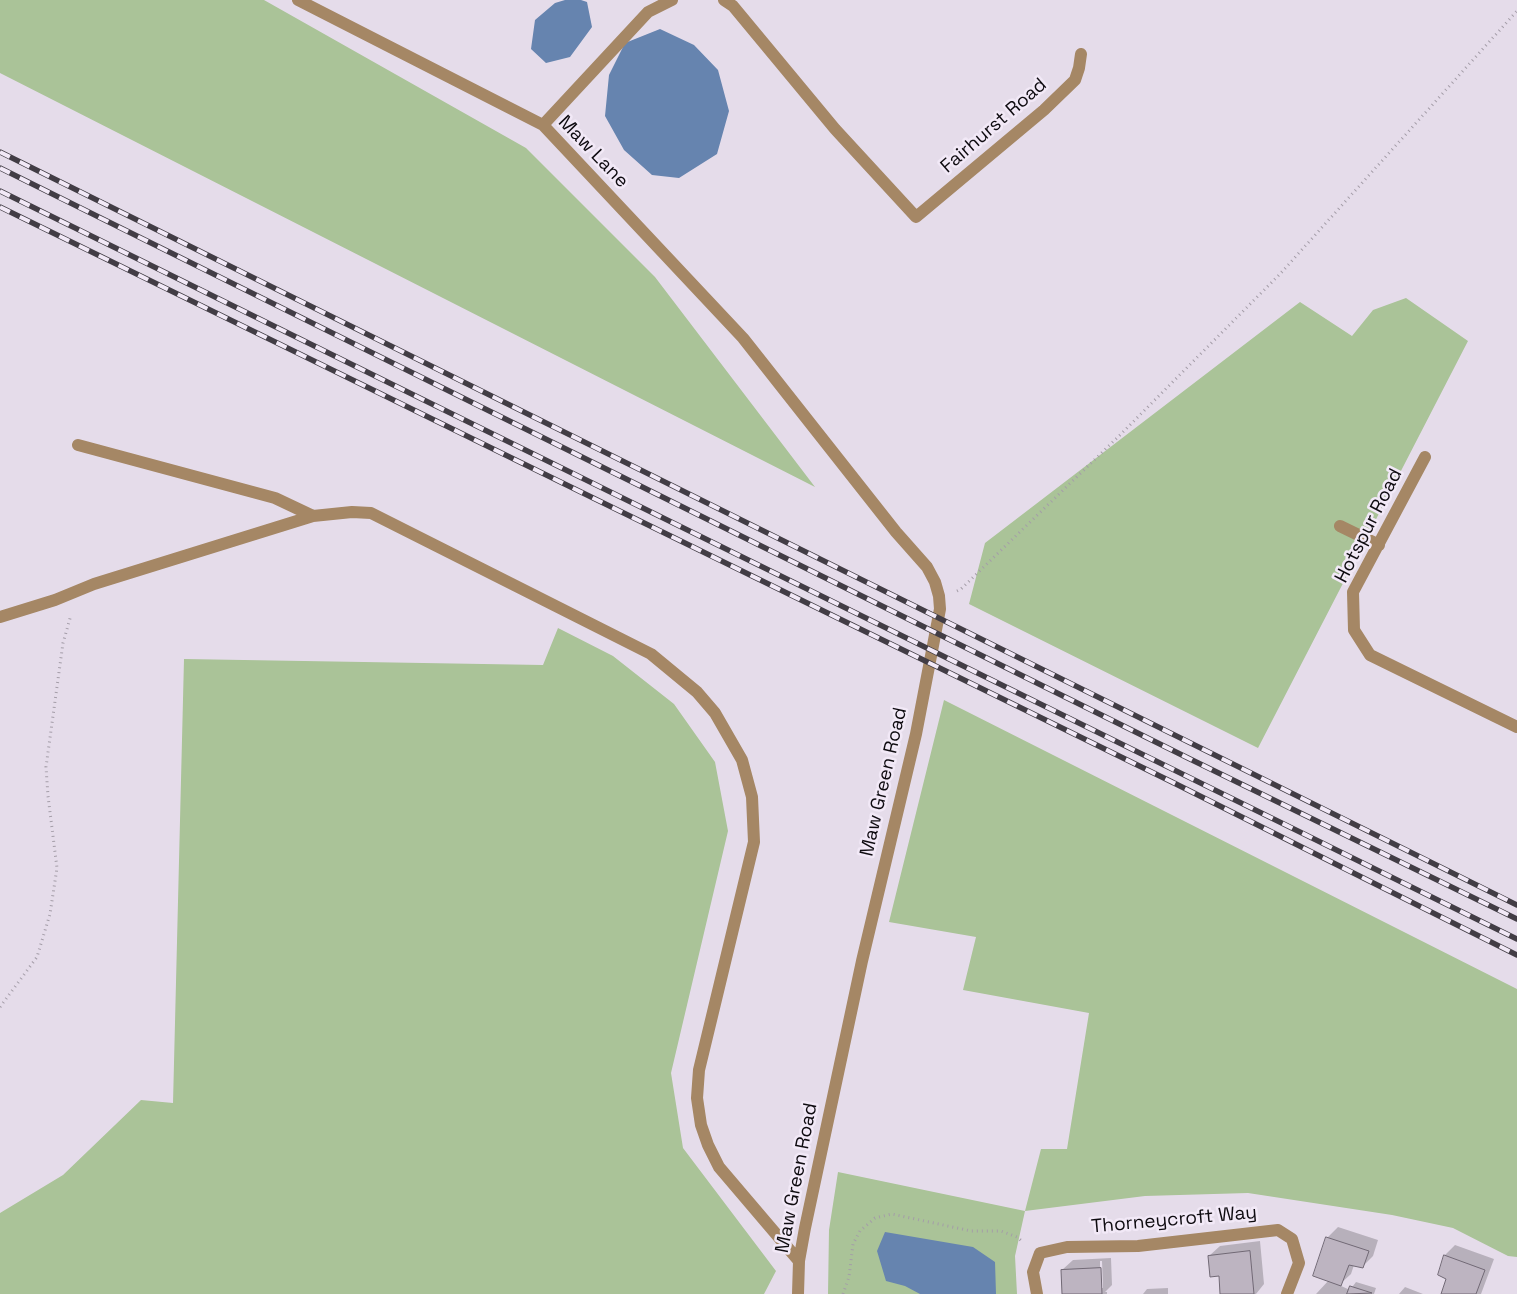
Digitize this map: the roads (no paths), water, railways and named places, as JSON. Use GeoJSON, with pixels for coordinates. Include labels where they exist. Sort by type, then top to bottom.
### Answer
{"type":"FeatureCollection","features":[{"type":"Feature","properties":{"kind":"street","name":"Maw Lane"},"geometry":{"type":"LineString","coordinates":[[298,0],[542,125],[743,338]]}},
{"type":"Feature","properties":{"kind":"street"},"geometry":{"type":"LineString","coordinates":[[542,125],[648,12],[672,0]]}},
{"type":"Feature","properties":{"kind":"street","name":"Fairhurst Road"},"geometry":{"type":"LineString","coordinates":[[724,0],[733,6],[835,129],[916,217],[1044,110],[1075,80],[1081,54]]}},
{"type":"Feature","properties":{"kind":"street","name":"Maw Green Road"},"geometry":{"type":"LineString","coordinates":[[743,338],[896,532],[927,568],[935,582],[940,608],[916,734],[862,961],[805,1228],[799,1261],[798,1294]]}},
{"type":"Feature","properties":{"kind":"street"},"geometry":{"type":"LineString","coordinates":[[78,445],[275,498],[312,516]]}},
{"type":"Feature","properties":{"kind":"street","name":"Hotspur Road"},"geometry":{"type":"LineString","coordinates":[[1425,457],[1353,592],[1354,630],[1370,655],[1517,727]]}},
{"type":"Feature","properties":{"kind":"street"},"geometry":{"type":"LineString","coordinates":[[0,616],[55,600],[94,584],[312,516],[352,512],[371,513],[651,654],[697,692],[715,713],[742,760],[752,797],[754,842],[699,1070],[697,1098],[708,1145],[719,1167],[799,1261]]}},
{"type":"Feature","properties":{"kind":"street"},"geometry":{"type":"LineString","coordinates":[[1340,526],[1378,545]]}},
{"type":"Feature","properties":{"kind":"street","name":"Thorneycroft Way"},"geometry":{"type":"LineString","coordinates":[[1036,1294],[1033,1272],[1040,1253],[1067,1247],[1138,1246],[1278,1230],[1292,1238],[1299,1263],[1287,1294]]}},
{"type":"Feature","properties":{"kind":"water"},"geometry":{"type":"Polygon","coordinates":[[[565,0],[587,2],[592,27],[570,57],[546,63],[531,49],[535,20],[555,3],[565,0]]]}},
{"type":"Feature","properties":{"kind":"water"},"geometry":{"type":"Polygon","coordinates":[[[660,29],[694,45],[718,70],[729,111],[717,154],[679,178],[652,175],[624,150],[605,116],[609,75],[625,43],[660,29]]]}},
{"type":"Feature","properties":{"kind":"water"},"geometry":{"type":"Polygon","coordinates":[[[885,1232],[973,1247],[995,1262],[996,1294],[920,1294],[905,1286],[886,1281],[877,1251],[885,1232]]]}},
{"type":"Feature","properties":{"kind":"railway"},"geometry":{"type":"LineString","coordinates":[[0,152],[1517,905]]}},
{"type":"Feature","properties":{"kind":"railway"},"geometry":{"type":"LineString","coordinates":[[0,168],[1188,758],[1517,919]]}},
{"type":"Feature","properties":{"kind":"railway"},"geometry":{"type":"LineString","coordinates":[[0,191],[1517,939]]}},
{"type":"Feature","properties":{"kind":"railway"},"geometry":{"type":"LineString","coordinates":[[0,207],[1172,782],[1517,955]]}}]}
